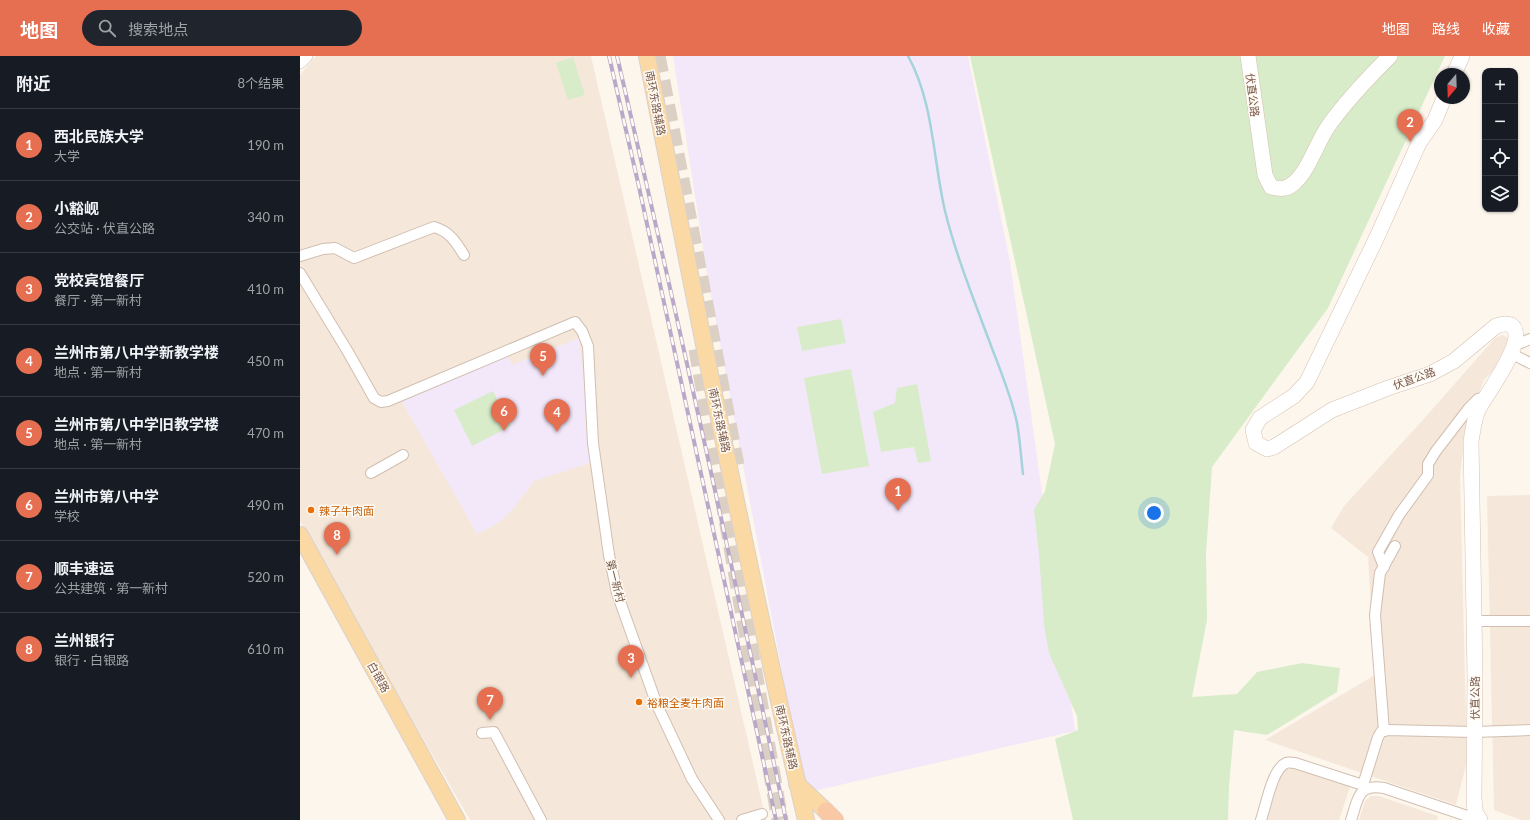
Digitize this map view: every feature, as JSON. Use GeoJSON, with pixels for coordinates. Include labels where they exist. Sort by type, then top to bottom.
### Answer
{"type":"FeatureCollection","features":[{"type":"Feature","properties":{"kind":"main road","name":"南环东路辅路"},"geometry":{"type":"LineString","coordinates":[[647,56],[753,585],[806,820]]}},
{"type":"Feature","properties":{"kind":"main road","name":"伏直公路"},"geometry":{"type":"LineString","coordinates":[[1248,56],[1265,175],[1271,187],[1284,189],[1294,183],[1303,171],[1328,127],[1349,98],[1390,56]]}},
{"type":"Feature","properties":{"kind":"main road"},"geometry":{"type":"LineString","coordinates":[[1457,68],[1462,56]]}},
{"type":"Feature","properties":{"kind":"main road","name":"伏直公路"},"geometry":{"type":"LineString","coordinates":[[1442,104],[1435,120],[1419,144],[1377,237],[1307,382],[1294,396],[1260,418],[1253,430],[1256,443],[1267,449],[1274,447],[1332,410],[1388,388],[1430,374],[1454,361],[1496,326],[1501,324],[1512,325],[1516,328],[1521,338],[1522,346],[1478,411],[1471,441],[1474,621],[1474,797],[1475,812],[1479,820]]}},
{"type":"Feature","properties":{"kind":"main road","name":"白银路"},"geometry":{"type":"LineString","coordinates":[[300,534],[304,555],[445,820]]}},
{"type":"Feature","properties":{"kind":"main road","name":"白银路"},"geometry":{"type":"LineString","coordinates":[[304,555],[457,820]]}},
{"type":"Feature","properties":{"kind":"main road"},"geometry":{"type":"LineString","coordinates":[[797,784],[830,816],[845,820]]}},
{"type":"Feature","properties":{"kind":"street"},"geometry":{"type":"LineString","coordinates":[[300,62],[306,56]]}},
{"type":"Feature","properties":{"kind":"street"},"geometry":{"type":"LineString","coordinates":[[300,256],[323,249],[335,248],[354,258],[434,227],[443,230],[456,241],[464,254]]}},
{"type":"Feature","properties":{"kind":"street","name":"第一新村"},"geometry":{"type":"LineString","coordinates":[[300,273],[374,398],[381,402],[388,401],[575,322],[582,331],[588,346],[593,443],[609,555],[618,593],[657,704],[692,778],[716,819]]}},
{"type":"Feature","properties":{"kind":"street"},"geometry":{"type":"LineString","coordinates":[[1522,346],[1530,363]]}},
{"type":"Feature","properties":{"kind":"street"},"geometry":{"type":"LineString","coordinates":[[1384,567],[1378,552],[1399,515],[1428,475],[1428,464],[1436,450],[1469,408],[1478,399],[1487,398]]}},
{"type":"Feature","properties":{"kind":"street"},"geometry":{"type":"LineString","coordinates":[[371,473],[403,455]]}},
{"type":"Feature","properties":{"kind":"street"},"geometry":{"type":"LineString","coordinates":[[1384,731],[1375,615],[1380,572],[1395,546]]}},
{"type":"Feature","properties":{"kind":"street"},"geometry":{"type":"LineString","coordinates":[[1474,621],[1530,621]]}},
{"type":"Feature","properties":{"kind":"street"},"geometry":{"type":"LineString","coordinates":[[1351,820],[1364,787],[1378,737],[1381,732],[1387,730],[1474,732],[1530,730]]}},
{"type":"Feature","properties":{"kind":"street"},"geometry":{"type":"LineString","coordinates":[[482,733],[494,732],[542,820]]}},
{"type":"Feature","properties":{"kind":"street"},"geometry":{"type":"LineString","coordinates":[[1261,820],[1275,774],[1280,767],[1287,763],[1295,762],[1364,787],[1372,786],[1384,788],[1479,820]]}},
{"type":"Feature","properties":{"kind":"street"},"geometry":{"type":"LineString","coordinates":[[742,820],[762,814]]}},
{"type":"Feature","properties":{"kind":"shaded area"},"geometry":{"type":"Polygon","coordinates":[[[316,56],[591,56],[766,820],[470,820],[355,621],[300,521],[300,75],[316,56]]]}},
{"type":"Feature","properties":{"kind":"shaded area"},"geometry":{"type":"Polygon","coordinates":[[[673,56],[968,56],[1010,262],[1075,731],[805,793],[710,291],[673,56]]]}},
{"type":"Feature","properties":{"kind":"shaded area"},"geometry":{"type":"Polygon","coordinates":[[[1502,335],[1509,338],[1510,354],[1484,380],[1466,426],[1460,475],[1467,761],[1456,805],[1265,740],[1375,675],[1368,557],[1331,528],[1344,506],[1495,338],[1502,335]]]}},
{"type":"Feature","properties":{"kind":"shaded area"},"geometry":{"type":"Polygon","coordinates":[[[579,338],[593,462],[534,481],[514,508],[502,520],[477,534],[401,400],[505,349],[512,365],[579,338]]]}},
{"type":"Feature","properties":{"kind":"shaded area"},"geometry":{"type":"Polygon","coordinates":[[[1530,495],[1530,820],[1521,820],[1494,810],[1487,496],[1530,495]]]}},
{"type":"Feature","properties":{"kind":"shaded area"},"geometry":{"type":"Polygon","coordinates":[[[1292,768],[1350,787],[1339,820],[1267,820],[1277,779],[1284,770],[1292,768]]]}},
{"type":"Feature","properties":{"kind":"shaded area"},"geometry":{"type":"Polygon","coordinates":[[[1371,796],[1379,796],[1438,816],[1437,820],[1359,820],[1365,801],[1371,796]]]}},
{"type":"Feature","properties":{"kind":"green space"},"geometry":{"type":"Polygon","coordinates":[[[970,56],[1445,56],[1439,68],[1434,68],[1434,80],[1328,308],[1212,467],[1206,554],[1207,620],[1192,697],[1237,694],[1257,672],[1302,663],[1340,668],[1337,692],[1267,735],[1234,730],[1229,786],[1228,820],[1073,820],[1055,739],[1078,730],[1077,716],[1049,653],[1044,625],[1034,510],[1045,491],[1055,444],[970,56]]]}},
{"type":"Feature","properties":{"kind":"green space"},"geometry":{"type":"Polygon","coordinates":[[[573,57],[585,95],[568,100],[556,63],[573,57]]]}},
{"type":"Feature","properties":{"kind":"green space"},"geometry":{"type":"Polygon","coordinates":[[[841,319],[846,343],[802,351],[797,327],[841,319]]]}},
{"type":"Feature","properties":{"kind":"green space"},"geometry":{"type":"Polygon","coordinates":[[[851,369],[869,466],[822,474],[804,378],[851,369]]]}},
{"type":"Feature","properties":{"kind":"green space"},"geometry":{"type":"Polygon","coordinates":[[[917,384],[931,461],[918,463],[914,447],[881,452],[873,412],[895,403],[897,388],[917,384]]]}},
{"type":"Feature","properties":{"kind":"green space"},"geometry":{"type":"Polygon","coordinates":[[[493,391],[511,426],[472,446],[454,410],[493,391]]]}},
{"type":"Feature","properties":{"kind":"waterway"},"geometry":{"type":"LineString","coordinates":[[908,56],[917,74],[928,112],[941,192],[955,247],[1003,378],[1017,423],[1023,474]]}},
{"type":"Feature","properties":{"kind":"tunnel"},"geometry":{"type":"LineString","coordinates":[[657,56],[736,465]]}},
{"type":"Feature","properties":{"kind":"tunnel"},"geometry":{"type":"LineString","coordinates":[[697,349],[780,820]]}},
{"type":"Feature","properties":{"kind":"railway"},"geometry":{"type":"LineString","coordinates":[[609,56],[639,187],[776,820]]}},
{"type":"Feature","properties":{"kind":"railway"},"geometry":{"type":"LineString","coordinates":[[617,56],[661,247],[786,820]]}},
{"type":"Feature","properties":{"kind":"place","name":"小豁岘"},"geometry":{"type":"Point","coordinates":[1410,142]}},
{"type":"Feature","properties":{"kind":"place","name":"兰州市第八中学旧教学楼"},"geometry":{"type":"Point","coordinates":[543,376]}},
{"type":"Feature","properties":{"kind":"place","name":"兰州市第八中学"},"geometry":{"type":"Point","coordinates":[504,431]}},
{"type":"Feature","properties":{"kind":"place","name":"兰州市第八中学新教学楼"},"geometry":{"type":"Point","coordinates":[557,432]}},
{"type":"Feature","properties":{"kind":"place","name":"辣子牛肉面"},"geometry":{"type":"Point","coordinates":[311,510]}},
{"type":"Feature","properties":{"kind":"place","name":"西北民族大学"},"geometry":{"type":"Point","coordinates":[898,511]}},
{"type":"Feature","properties":{"kind":"place","name":"兰州银行"},"geometry":{"type":"Point","coordinates":[337,555]}},
{"type":"Feature","properties":{"kind":"place","name":"党校宾馆餐厅"},"geometry":{"type":"Point","coordinates":[631,678]}},
{"type":"Feature","properties":{"kind":"place","name":"裕粮全麦牛肉面"},"geometry":{"type":"Point","coordinates":[639,702]}},
{"type":"Feature","properties":{"kind":"place","name":"顺丰速运"},"geometry":{"type":"Point","coordinates":[490,720]}}]}
